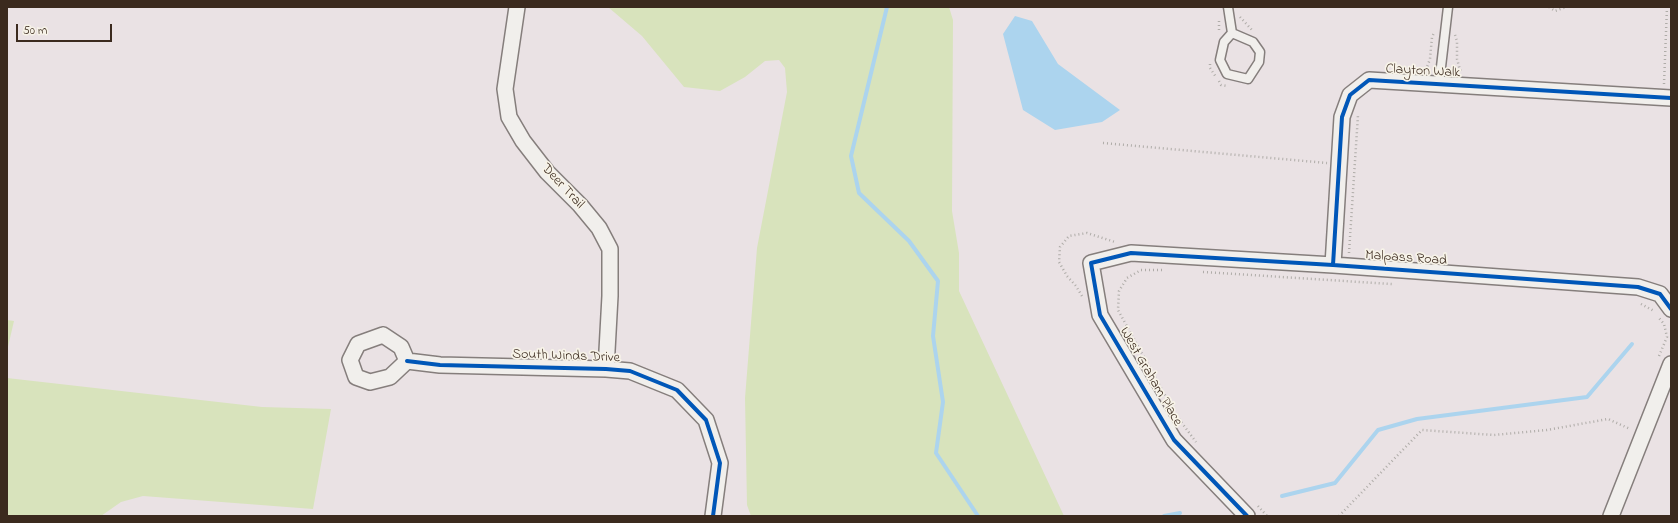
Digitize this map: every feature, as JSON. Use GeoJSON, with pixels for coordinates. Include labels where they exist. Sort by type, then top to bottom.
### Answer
{"type":"FeatureCollection","features":[{"type":"Feature","properties":{"kind":"street","name":"Deer Trail"},"geometry":{"type":"LineString","coordinates":[[516,7],[506,89],[509,117],[523,140],[547,172],[580,205],[599,228],[610,249],[610,296],[606,369]]}},
{"type":"Feature","properties":{"kind":"street","name":"Clayton Walk"},"geometry":{"type":"LineString","coordinates":[[1333,265],[1342,117],[1350,95],[1369,80],[1668,93]]}},
{"type":"Feature","properties":{"kind":"street","name":"Malpass Road"},"geometry":{"type":"LineString","coordinates":[[1131,254],[1333,265],[1638,286],[1660,294],[1671,309]]}},
{"type":"Feature","properties":{"kind":"street","name":"West Graham Place"},"geometry":{"type":"LineString","coordinates":[[1131,254],[1091,263],[1100,315],[1174,440],[1252,510]]}},
{"type":"Feature","properties":{"kind":"street","name":"South Winds Drive"},"geometry":{"type":"LineString","coordinates":[[407,361],[440,365],[606,369],[630,371],[677,390],[706,420],[720,463],[713,516]]}},
{"type":"Feature","properties":{"kind":"street"},"geometry":{"type":"LineString","coordinates":[[1611,516],[1665,361]]}},
{"type":"Feature","properties":{"kind":"lane"},"geometry":{"type":"LineString","coordinates":[[1228,7],[1232,33]]}},
{"type":"Feature","properties":{"kind":"lane"},"geometry":{"type":"LineString","coordinates":[[1439,84],[1448,7]]}},
{"type":"Feature","properties":{"kind":"lane"},"geometry":{"type":"LineString","coordinates":[[1232,33],[1253,42],[1260,52],[1259,62],[1248,79],[1227,74],[1220,60],[1224,42],[1232,33]]}},
{"type":"Feature","properties":{"kind":"path"},"geometry":{"type":"LineString","coordinates":[[1549,7],[1555,11],[1566,7]]}},
{"type":"Feature","properties":{"kind":"path"},"geometry":{"type":"LineString","coordinates":[[1667,7],[1668,93]]}},
{"type":"Feature","properties":{"kind":"path"},"geometry":{"type":"LineString","coordinates":[[1239,12],[1240,17],[1254,33]]}},
{"type":"Feature","properties":{"kind":"path"},"geometry":{"type":"LineString","coordinates":[[1219,20],[1219,32]]}},
{"type":"Feature","properties":{"kind":"path"},"geometry":{"type":"LineString","coordinates":[[1211,61],[1210,68],[1221,85],[1228,86]]}},
{"type":"Feature","properties":{"kind":"path"},"geometry":{"type":"LineString","coordinates":[[1349,257],[1359,111]]}},
{"type":"Feature","properties":{"kind":"path"},"geometry":{"type":"LineString","coordinates":[[1103,144],[1327,163]]}},
{"type":"Feature","properties":{"kind":"path"},"geometry":{"type":"LineString","coordinates":[[1169,270],[1141,270],[1127,278],[1119,291],[1118,310],[1169,403]]}},
{"type":"Feature","properties":{"kind":"path"},"geometry":{"type":"LineString","coordinates":[[1200,272],[1396,285]]}},
{"type":"Feature","properties":{"kind":"path"},"geometry":{"type":"LineString","coordinates":[[1639,303],[1652,309],[1664,324],[1667,337],[1665,361]]}},
{"type":"Feature","properties":{"kind":"path"},"geometry":{"type":"LineString","coordinates":[[1177,416],[1198,444]]}},
{"type":"Feature","properties":{"kind":"path"},"geometry":{"type":"LineString","coordinates":[[1339,516],[1422,430],[1494,435],[1547,430],[1608,419],[1630,429]]}},
{"type":"Feature","properties":{"kind":"path"},"geometry":{"type":"LineString","coordinates":[[1627,436],[1633,422]]}},
{"type":"Feature","properties":{"kind":"path"},"geometry":{"type":"LineString","coordinates":[[1252,510],[1267,516]]}},
{"type":"Feature","properties":{"kind":"green space"},"geometry":{"type":"Polygon","coordinates":[[[608,7],[949,7],[953,20],[952,211],[959,253],[959,291],[1064,516],[751,516],[747,505],[745,398],[757,248],[787,92],[785,68],[779,60],[765,61],[745,77],[720,91],[684,87],[642,36],[608,7]]]}},
{"type":"Feature","properties":{"kind":"green space"},"geometry":{"type":"Polygon","coordinates":[[[7,320],[14,321],[7,351],[7,320]]]}},
{"type":"Feature","properties":{"kind":"green space"},"geometry":{"type":"Polygon","coordinates":[[[7,378],[262,407],[331,409],[313,509],[143,496],[121,502],[101,516],[7,516],[7,378]]]}},
{"type":"Feature","properties":{"kind":"water"},"geometry":{"type":"Polygon","coordinates":[[[1015,16],[1032,21],[1058,64],[1120,110],[1102,122],[1055,130],[1023,110],[1003,34],[1015,16]]]}},
{"type":"Feature","properties":{"kind":"waterway"},"geometry":{"type":"LineString","coordinates":[[887,7],[851,156],[859,193],[909,241],[938,281],[933,336],[943,402],[936,453],[978,516]]}},
{"type":"Feature","properties":{"kind":"waterway"},"geometry":{"type":"LineString","coordinates":[[1282,496],[1335,483],[1378,430],[1417,419],[1587,397],[1632,344]]}},
{"type":"Feature","properties":{"kind":"waterway"},"geometry":{"type":"LineString","coordinates":[[1164,516],[1180,513]]}},
{"type":"Feature","properties":{"kind":"cycle path"},"geometry":{"type":"LineString","coordinates":[[1333,265],[1342,117],[1350,95],[1369,80],[1671,98]]}},
{"type":"Feature","properties":{"kind":"cycle path"},"geometry":{"type":"LineString","coordinates":[[1247,516],[1174,440],[1100,315],[1091,263],[1131,253],[1333,265],[1638,287],[1660,294],[1671,309]]}},
{"type":"Feature","properties":{"kind":"cycle path"},"geometry":{"type":"LineString","coordinates":[[407,361],[440,365],[606,369],[630,371],[677,390],[706,420],[720,463],[713,516]]}}]}
